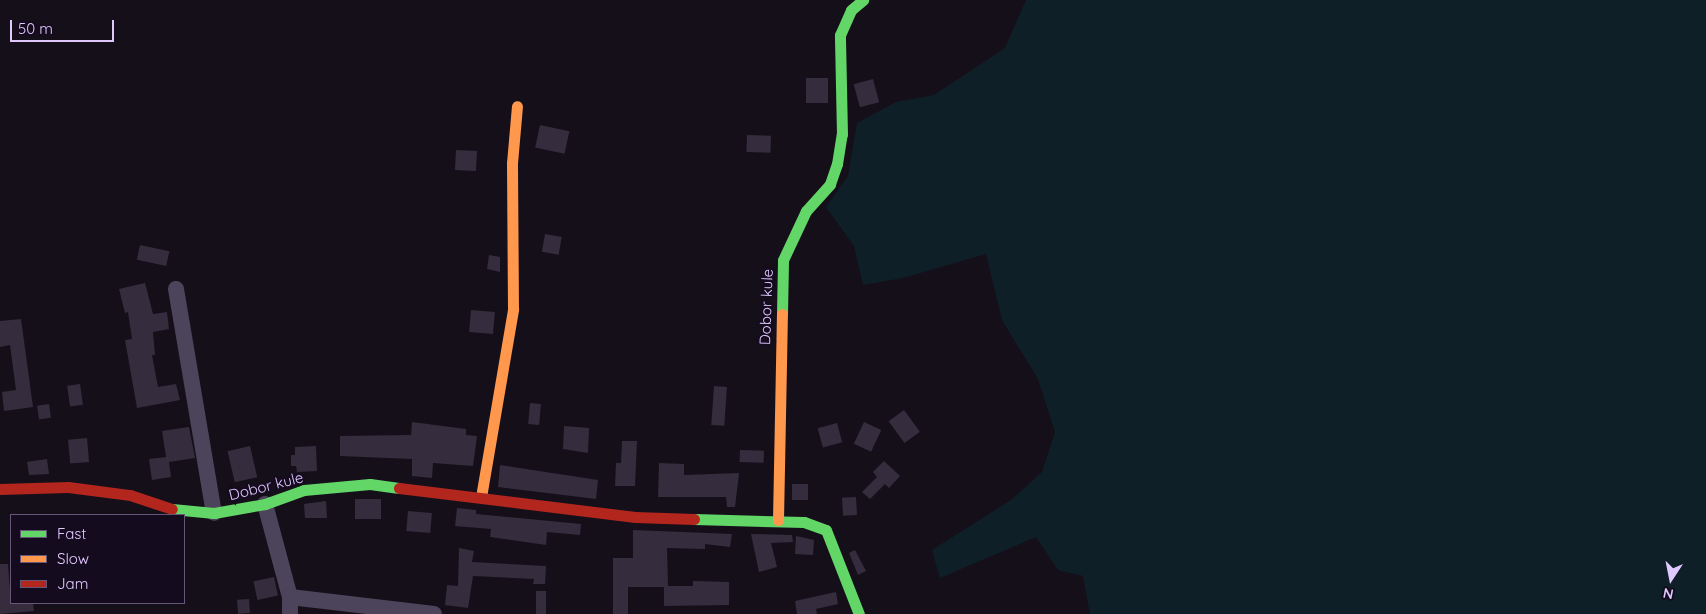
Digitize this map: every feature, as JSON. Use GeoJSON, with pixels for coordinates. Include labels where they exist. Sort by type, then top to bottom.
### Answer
{"type":"FeatureCollection","features":[{"type":"Feature","properties":{"kind":"street","name":"Dobor kule"},"geometry":{"type":"LineString","coordinates":[[778,520],[783,260],[806,211],[830,184],[837,164],[842,134],[840,35],[850,10],[863,0]]}},
{"type":"Feature","properties":{"kind":"street"},"geometry":{"type":"LineString","coordinates":[[482,497],[513,309],[515,222],[512,162],[517,106]]}},
{"type":"Feature","properties":{"kind":"street"},"geometry":{"type":"LineString","coordinates":[[176,289],[214,513]]}},
{"type":"Feature","properties":{"kind":"street","name":"Dobor kule"},"geometry":{"type":"LineString","coordinates":[[0,489],[68,487],[130,495],[171,509],[214,513],[265,504],[304,490],[370,484],[635,516],[804,522],[826,530],[859,614]]}},
{"type":"Feature","properties":{"kind":"street"},"geometry":{"type":"LineString","coordinates":[[265,504],[290,597],[290,614]]}},
{"type":"Feature","properties":{"kind":"street"},"geometry":{"type":"LineString","coordinates":[[290,597],[434,614]]}},
{"type":"Feature","properties":{"kind":"shaded area"},"geometry":{"type":"Polygon","coordinates":[[[1026,0],[1706,0],[1706,614],[1090,614],[1083,576],[1058,570],[1036,537],[940,578],[932,550],[1011,500],[1042,472],[1055,432],[1038,379],[1002,320],[986,254],[903,278],[863,285],[854,246],[826,207],[848,176],[857,123],[896,102],[934,95],[1005,48],[1026,0]]]}},
{"type":"Feature","properties":{"kind":"building"},"geometry":{"type":"Polygon","coordinates":[[[806,78],[828,78],[828,103],[806,103],[806,78]]]}},
{"type":"Feature","properties":{"kind":"building"},"geometry":{"type":"Polygon","coordinates":[[[873,79],[879,102],[860,107],[854,84],[873,79]]]}},
{"type":"Feature","properties":{"kind":"building"},"geometry":{"type":"Polygon","coordinates":[[[540,125],[569,131],[565,154],[535,147],[540,125]]]}},
{"type":"Feature","properties":{"kind":"building"},"geometry":{"type":"Polygon","coordinates":[[[747,135],[771,136],[770,153],[746,152],[747,135]]]}},
{"type":"Feature","properties":{"kind":"building"},"geometry":{"type":"Polygon","coordinates":[[[456,150],[477,151],[476,171],[455,170],[456,150]]]}},
{"type":"Feature","properties":{"kind":"building"},"geometry":{"type":"Polygon","coordinates":[[[545,234],[562,237],[559,255],[542,252],[545,234]]]}},
{"type":"Feature","properties":{"kind":"building"},"geometry":{"type":"Polygon","coordinates":[[[140,245],[169,251],[166,266],[137,260],[140,245]]]}},
{"type":"Feature","properties":{"kind":"building"},"geometry":{"type":"Polygon","coordinates":[[[489,255],[500,257],[500,272],[487,269],[489,255]]]}},
{"type":"Feature","properties":{"kind":"building"},"geometry":{"type":"Polygon","coordinates":[[[145,283],[153,314],[167,312],[169,329],[153,332],[155,355],[152,355],[158,387],[176,384],[180,400],[137,408],[125,340],[132,339],[128,312],[125,313],[119,289],[145,283]]]}},
{"type":"Feature","properties":{"kind":"building"},"geometry":{"type":"Polygon","coordinates":[[[471,310],[495,312],[493,334],[469,332],[471,310]]]}},
{"type":"Feature","properties":{"kind":"building"},"geometry":{"type":"Polygon","coordinates":[[[21,319],[33,407],[4,411],[2,392],[16,390],[10,345],[0,347],[0,321],[21,319]]]}},
{"type":"Feature","properties":{"kind":"building"},"geometry":{"type":"Polygon","coordinates":[[[80,384],[83,405],[70,407],[67,386],[80,384]]]}},
{"type":"Feature","properties":{"kind":"building"},"geometry":{"type":"Polygon","coordinates":[[[714,386],[727,387],[724,426],[711,425],[714,386]]]}},
{"type":"Feature","properties":{"kind":"building"},"geometry":{"type":"Polygon","coordinates":[[[530,403],[541,404],[539,425],[528,424],[530,403]]]}},
{"type":"Feature","properties":{"kind":"building"},"geometry":{"type":"Polygon","coordinates":[[[49,404],[51,418],[39,420],[37,406],[49,404]]]}},
{"type":"Feature","properties":{"kind":"building"},"geometry":{"type":"Polygon","coordinates":[[[904,410],[920,432],[904,443],[889,421],[904,410]]]}},
{"type":"Feature","properties":{"kind":"building"},"geometry":{"type":"Polygon","coordinates":[[[412,422],[466,429],[466,435],[477,436],[473,466],[433,463],[432,478],[412,476],[412,459],[340,456],[340,436],[411,435],[412,422]]]}},
{"type":"Feature","properties":{"kind":"building"},"geometry":{"type":"Polygon","coordinates":[[[864,422],[881,430],[871,452],[854,444],[864,422]]]}},
{"type":"Feature","properties":{"kind":"building"},"geometry":{"type":"Polygon","coordinates":[[[837,423],[842,442],[823,447],[818,428],[837,423]]]}},
{"type":"Feature","properties":{"kind":"building"},"geometry":{"type":"Polygon","coordinates":[[[564,426],[589,428],[588,453],[563,449],[564,426]]]}},
{"type":"Feature","properties":{"kind":"building"},"geometry":{"type":"Polygon","coordinates":[[[189,427],[195,458],[169,462],[171,477],[152,480],[149,459],[166,457],[162,431],[189,427]]]}},
{"type":"Feature","properties":{"kind":"building"},"geometry":{"type":"Polygon","coordinates":[[[87,438],[89,462],[70,464],[68,440],[87,438]]]}},
{"type":"Feature","properties":{"kind":"building"},"geometry":{"type":"Polygon","coordinates":[[[622,441],[637,441],[635,486],[615,486],[616,463],[621,463],[622,441]]]}},
{"type":"Feature","properties":{"kind":"building"},"geometry":{"type":"Polygon","coordinates":[[[250,446],[257,477],[235,482],[228,451],[250,446]]]}},
{"type":"Feature","properties":{"kind":"building"},"geometry":{"type":"Polygon","coordinates":[[[316,446],[317,471],[297,472],[296,466],[291,466],[291,455],[295,455],[295,447],[316,446]]]}},
{"type":"Feature","properties":{"kind":"building"},"geometry":{"type":"Polygon","coordinates":[[[740,450],[764,451],[764,463],[740,462],[740,450]]]}},
{"type":"Feature","properties":{"kind":"building"},"geometry":{"type":"Polygon","coordinates":[[[47,459],[49,474],[29,475],[27,462],[47,459]]]}},
{"type":"Feature","properties":{"kind":"building"},"geometry":{"type":"Polygon","coordinates":[[[884,461],[900,476],[889,488],[885,484],[870,499],[862,492],[877,477],[873,472],[884,461]]]}},
{"type":"Feature","properties":{"kind":"building"},"geometry":{"type":"Polygon","coordinates":[[[659,463],[684,464],[684,475],[739,473],[735,507],[727,507],[726,497],[658,497],[659,463]]]}},
{"type":"Feature","properties":{"kind":"building"},"geometry":{"type":"Polygon","coordinates":[[[500,465],[598,480],[596,499],[498,487],[500,465]]]}},
{"type":"Feature","properties":{"kind":"building"},"geometry":{"type":"Polygon","coordinates":[[[792,484],[808,484],[808,500],[792,500],[792,484]]]}},
{"type":"Feature","properties":{"kind":"building"},"geometry":{"type":"Polygon","coordinates":[[[856,497],[857,515],[843,516],[842,498],[856,497]]]}},
{"type":"Feature","properties":{"kind":"building"},"geometry":{"type":"Polygon","coordinates":[[[355,499],[381,499],[381,519],[355,519],[355,499]]]}},
{"type":"Feature","properties":{"kind":"building"},"geometry":{"type":"Polygon","coordinates":[[[326,501],[327,518],[305,518],[304,504],[326,501]]]}},
{"type":"Feature","properties":{"kind":"building"},"geometry":{"type":"Polygon","coordinates":[[[457,508],[476,510],[476,514],[581,524],[580,535],[547,532],[546,545],[490,537],[491,529],[455,526],[457,508]]]}},
{"type":"Feature","properties":{"kind":"building"},"geometry":{"type":"Polygon","coordinates":[[[408,511],[432,513],[430,533],[406,531],[408,511]]]}},
{"type":"Feature","properties":{"kind":"building"},"geometry":{"type":"Polygon","coordinates":[[[633,530],[732,534],[730,547],[705,544],[705,549],[667,548],[668,586],[693,586],[693,581],[729,582],[729,605],[664,606],[664,587],[628,587],[628,614],[613,614],[613,558],[633,558],[633,530]]]}},
{"type":"Feature","properties":{"kind":"building"},"geometry":{"type":"Polygon","coordinates":[[[751,534],[792,535],[793,542],[771,543],[777,567],[759,572],[751,534]]]}},
{"type":"Feature","properties":{"kind":"building"},"geometry":{"type":"Polygon","coordinates":[[[796,536],[814,540],[813,555],[795,554],[796,536]]]}},
{"type":"Feature","properties":{"kind":"building"},"geometry":{"type":"Polygon","coordinates":[[[459,548],[474,551],[472,562],[546,566],[545,584],[533,584],[534,579],[473,576],[468,608],[445,605],[447,585],[458,586],[459,548]]]}},
{"type":"Feature","properties":{"kind":"building"},"geometry":{"type":"Polygon","coordinates":[[[855,550],[866,571],[858,575],[849,553],[855,550]]]}},
{"type":"Feature","properties":{"kind":"building"},"geometry":{"type":"Polygon","coordinates":[[[0,564],[8,564],[10,604],[33,604],[34,611],[0,614],[0,564]]]}},
{"type":"Feature","properties":{"kind":"building"},"geometry":{"type":"Polygon","coordinates":[[[274,577],[278,596],[257,600],[253,581],[274,577]]]}},
{"type":"Feature","properties":{"kind":"building"},"geometry":{"type":"Polygon","coordinates":[[[536,591],[546,591],[546,614],[536,614],[536,591]]]}},
{"type":"Feature","properties":{"kind":"building"},"geometry":{"type":"Polygon","coordinates":[[[836,592],[838,604],[816,609],[817,614],[797,614],[795,601],[836,592]]]}},
{"type":"Feature","properties":{"kind":"building"},"geometry":{"type":"Polygon","coordinates":[[[249,599],[250,613],[238,614],[237,600],[249,599]]]}},
{"type":"Feature","properties":{"kind":"traffic: fast"},"geometry":{"type":"LineString","coordinates":[[782,314],[783,260],[806,211],[830,184],[837,164],[842,134],[840,35],[851,10],[863,0]]}},
{"type":"Feature","properties":{"kind":"traffic: fast"},"geometry":{"type":"LineString","coordinates":[[172,509],[214,513],[265,504],[304,490],[370,484],[399,488]]}},
{"type":"Feature","properties":{"kind":"traffic: fast"},"geometry":{"type":"LineString","coordinates":[[694,519],[804,522],[826,530],[859,614]]}},
{"type":"Feature","properties":{"kind":"traffic: slow"},"geometry":{"type":"LineString","coordinates":[[481,497],[513,309],[512,163],[517,106]]}},
{"type":"Feature","properties":{"kind":"traffic: slow"},"geometry":{"type":"LineString","coordinates":[[778,520],[782,314]]}},
{"type":"Feature","properties":{"kind":"traffic: jam"},"geometry":{"type":"LineString","coordinates":[[0,489],[68,487],[130,495],[172,509]]}},
{"type":"Feature","properties":{"kind":"traffic: jam"},"geometry":{"type":"LineString","coordinates":[[399,488],[635,517],[694,519]]}}]}
